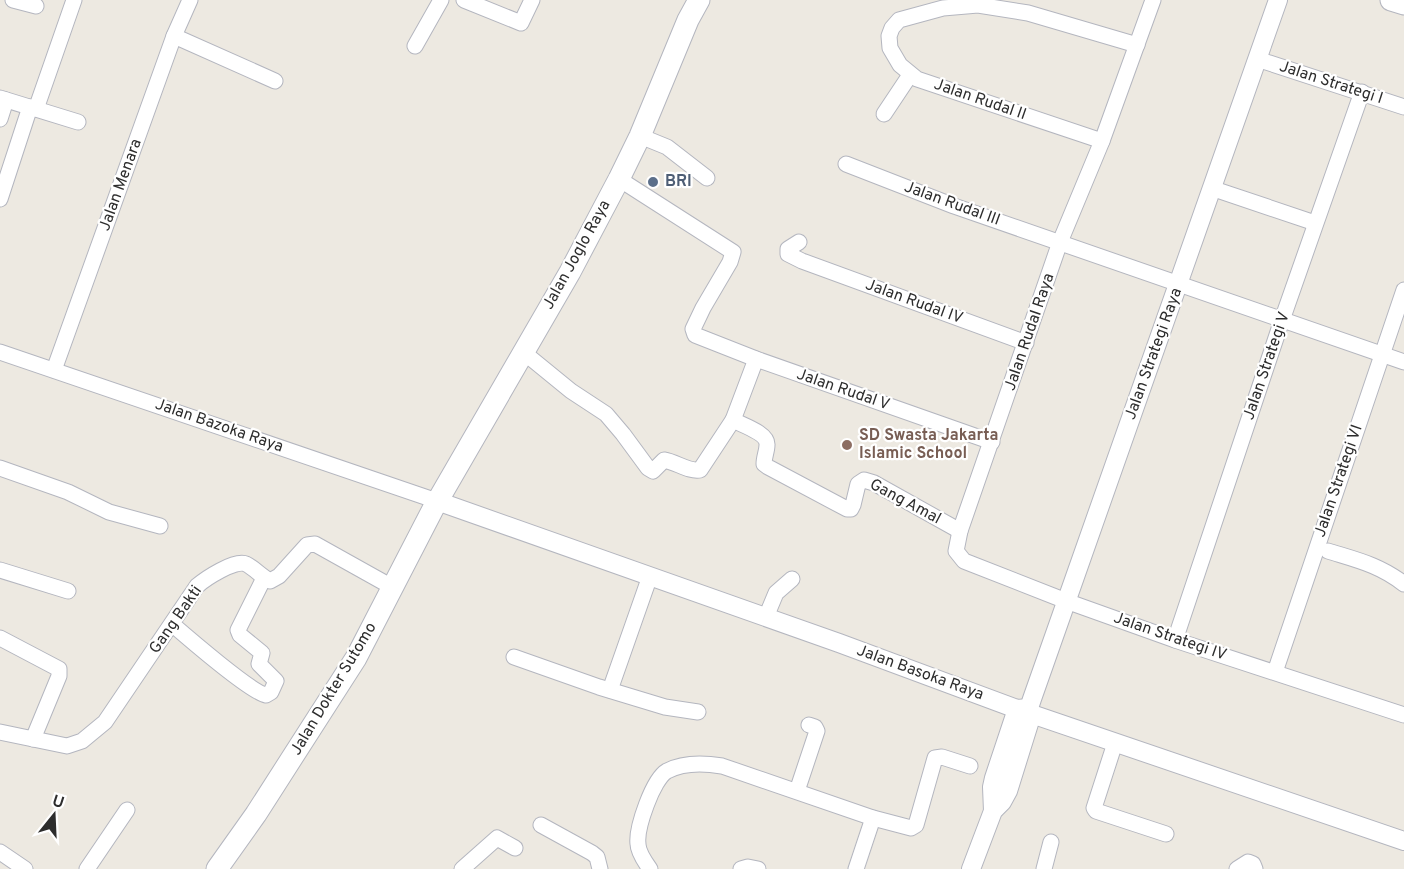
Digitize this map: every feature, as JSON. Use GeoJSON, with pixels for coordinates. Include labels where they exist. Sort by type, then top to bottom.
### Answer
{"type":"FeatureCollection","features":[{"type":"Feature","properties":{"kind":"main road","name":"Jalan Joglo Raya"},"geometry":{"type":"LineString","coordinates":[[436,504],[522,351],[570,272],[620,179],[688,20],[699,0]]}},
{"type":"Feature","properties":{"kind":"main road"},"geometry":{"type":"LineString","coordinates":[[1391,0],[1404,4]]}},
{"type":"Feature","properties":{"kind":"main road","name":"Jalan Dokter Sutomo"},"geometry":{"type":"LineString","coordinates":[[217,869],[256,814],[356,658],[436,504]]}},
{"type":"Feature","properties":{"kind":"street"},"geometry":{"type":"LineString","coordinates":[[13,0],[36,6]]}},
{"type":"Feature","properties":{"kind":"street"},"geometry":{"type":"LineString","coordinates":[[0,199],[19,104],[74,0]]}},
{"type":"Feature","properties":{"kind":"street","name":"Jalan Menara"},"geometry":{"type":"LineString","coordinates":[[54,370],[174,36],[190,0]]}},
{"type":"Feature","properties":{"kind":"street"},"geometry":{"type":"LineString","coordinates":[[415,46],[441,0]]}},
{"type":"Feature","properties":{"kind":"street"},"geometry":{"type":"LineString","coordinates":[[464,0],[521,23],[532,0]]}},
{"type":"Feature","properties":{"kind":"street","name":"Jalan Rudal Raya"},"geometry":{"type":"LineString","coordinates":[[1066,601],[964,561],[956,551],[960,531],[1060,242],[1102,141],[1153,0]]}},
{"type":"Feature","properties":{"kind":"street","name":"Jalan Strategi Raya"},"geometry":{"type":"LineString","coordinates":[[971,869],[993,811],[1008,791],[1006,766],[1066,601],[1172,281],[1212,188],[1278,0]]}},
{"type":"Feature","properties":{"kind":"street"},"geometry":{"type":"LineString","coordinates":[[884,114],[910,75],[900,65],[890,48],[888,36],[892,28],[899,20],[943,8],[978,5],[1029,13],[1137,45]]}},
{"type":"Feature","properties":{"kind":"street"},"geometry":{"type":"LineString","coordinates":[[174,36],[275,81]]}},
{"type":"Feature","properties":{"kind":"street","name":"Jalan Strategi I"},"geometry":{"type":"LineString","coordinates":[[1257,59],[1404,106]]}},
{"type":"Feature","properties":{"kind":"street","name":"Jalan Rudal II"},"geometry":{"type":"LineString","coordinates":[[910,75],[1102,141]]}},
{"type":"Feature","properties":{"kind":"street","name":"Jalan Strategi V"},"geometry":{"type":"LineString","coordinates":[[1175,640],[1282,320],[1362,92]]}},
{"type":"Feature","properties":{"kind":"street"},"geometry":{"type":"LineString","coordinates":[[0,119],[19,104]]}},
{"type":"Feature","properties":{"kind":"street"},"geometry":{"type":"LineString","coordinates":[[19,104],[78,122]]}},
{"type":"Feature","properties":{"kind":"street"},"geometry":{"type":"LineString","coordinates":[[640,136],[667,147],[707,178]]}},
{"type":"Feature","properties":{"kind":"street","name":"Jalan Rudal III"},"geometry":{"type":"LineString","coordinates":[[846,164],[954,206],[1404,362]]}},
{"type":"Feature","properties":{"kind":"street","name":"Jalan Rudal V"},"geometry":{"type":"LineString","coordinates":[[620,179],[733,252],[730,262],[693,329],[695,335],[756,359],[992,442]]}},
{"type":"Feature","properties":{"kind":"street"},"geometry":{"type":"LineString","coordinates":[[1212,188],[1315,224]]}},
{"type":"Feature","properties":{"kind":"street","name":"Jalan Rudal IV"},"geometry":{"type":"LineString","coordinates":[[799,242],[787,252],[802,261],[1026,343]]}},
{"type":"Feature","properties":{"kind":"street","name":"Jalan Strategi VI"},"geometry":{"type":"LineString","coordinates":[[1275,672],[1404,290]]}},
{"type":"Feature","properties":{"kind":"street"},"geometry":{"type":"LineString","coordinates":[[522,351],[571,391],[606,414],[648,468],[653,471],[664,460],[693,470],[700,470],[733,420],[756,359]]}},
{"type":"Feature","properties":{"kind":"street","name":"Jalan Bazoka Raya"},"geometry":{"type":"LineString","coordinates":[[0,352],[436,504]]}},
{"type":"Feature","properties":{"kind":"street","name":"Gang Amal"},"geometry":{"type":"LineString","coordinates":[[733,420],[765,437],[768,443],[764,464],[847,509],[854,505],[858,484],[864,480],[874,483],[960,531]]}},
{"type":"Feature","properties":{"kind":"street"},"geometry":{"type":"LineString","coordinates":[[1,472],[68,492],[109,512],[160,526]]}},
{"type":"Feature","properties":{"kind":"street","name":"Jalan Basoka Raya"},"geometry":{"type":"LineString","coordinates":[[436,504],[1028,707],[1115,743],[1404,841]]}},
{"type":"Feature","properties":{"kind":"street"},"geometry":{"type":"LineString","coordinates":[[172,624],[246,684],[267,695],[276,681],[259,664],[262,653],[240,635],[238,630],[264,578],[270,580],[279,576],[310,543],[392,586]]}},
{"type":"Feature","properties":{"kind":"street"},"geometry":{"type":"LineString","coordinates":[[1328,551],[1374,565],[1395,576],[1404,584]]}},
{"type":"Feature","properties":{"kind":"street","name":"Gang Bakti"},"geometry":{"type":"LineString","coordinates":[[0,732],[67,746],[82,741],[105,722],[197,586],[209,576],[240,562],[264,578]]}},
{"type":"Feature","properties":{"kind":"street"},"geometry":{"type":"LineString","coordinates":[[0,570],[68,591]]}},
{"type":"Feature","properties":{"kind":"street"},"geometry":{"type":"LineString","coordinates":[[610,690],[650,576]]}},
{"type":"Feature","properties":{"kind":"street"},"geometry":{"type":"LineString","coordinates":[[766,617],[776,593],[792,579]]}},
{"type":"Feature","properties":{"kind":"street","name":"Jalan Strategi IV"},"geometry":{"type":"LineString","coordinates":[[1066,601],[1175,640],[1404,715]]}},
{"type":"Feature","properties":{"kind":"street"},"geometry":{"type":"LineString","coordinates":[[0,638],[60,671],[33,739]]}},
{"type":"Feature","properties":{"kind":"street"},"geometry":{"type":"LineString","coordinates":[[514,657],[665,707],[698,712]]}},
{"type":"Feature","properties":{"kind":"street"},"geometry":{"type":"LineString","coordinates":[[797,791],[818,731],[809,725]]}},
{"type":"Feature","properties":{"kind":"street"},"geometry":{"type":"LineString","coordinates":[[1115,743],[1094,808],[1096,811],[1166,834]]}},
{"type":"Feature","properties":{"kind":"street"},"geometry":{"type":"LineString","coordinates":[[650,869],[638,845],[639,831],[654,785],[664,772],[685,764],[722,766],[907,828],[916,825],[935,758],[942,757],[970,766]]}},
{"type":"Feature","properties":{"kind":"street"},"geometry":{"type":"LineString","coordinates":[[87,869],[127,810]]}},
{"type":"Feature","properties":{"kind":"street"},"geometry":{"type":"LineString","coordinates":[[856,869],[873,818]]}},
{"type":"Feature","properties":{"kind":"street"},"geometry":{"type":"LineString","coordinates":[[542,825],[592,853],[597,858],[600,869]]}},
{"type":"Feature","properties":{"kind":"street"},"geometry":{"type":"LineString","coordinates":[[462,869],[496,838],[515,848]]}},
{"type":"Feature","properties":{"kind":"street"},"geometry":{"type":"LineString","coordinates":[[1044,869],[1051,842]]}},
{"type":"Feature","properties":{"kind":"street"},"geometry":{"type":"LineString","coordinates":[[0,852],[25,869]]}},
{"type":"Feature","properties":{"kind":"street"},"geometry":{"type":"LineString","coordinates":[[1237,869],[1248,862],[1253,864],[1255,869]]}},
{"type":"Feature","properties":{"kind":"street"},"geometry":{"type":"LineString","coordinates":[[741,869],[748,867],[758,869]]}},
{"type":"Feature","properties":{"kind":"place","name":"BRI"},"geometry":{"type":"Point","coordinates":[653,182]}},
{"type":"Feature","properties":{"kind":"place","name":"SD Swasta Jakarta Islamic School"},"geometry":{"type":"Point","coordinates":[847,445]}}]}
